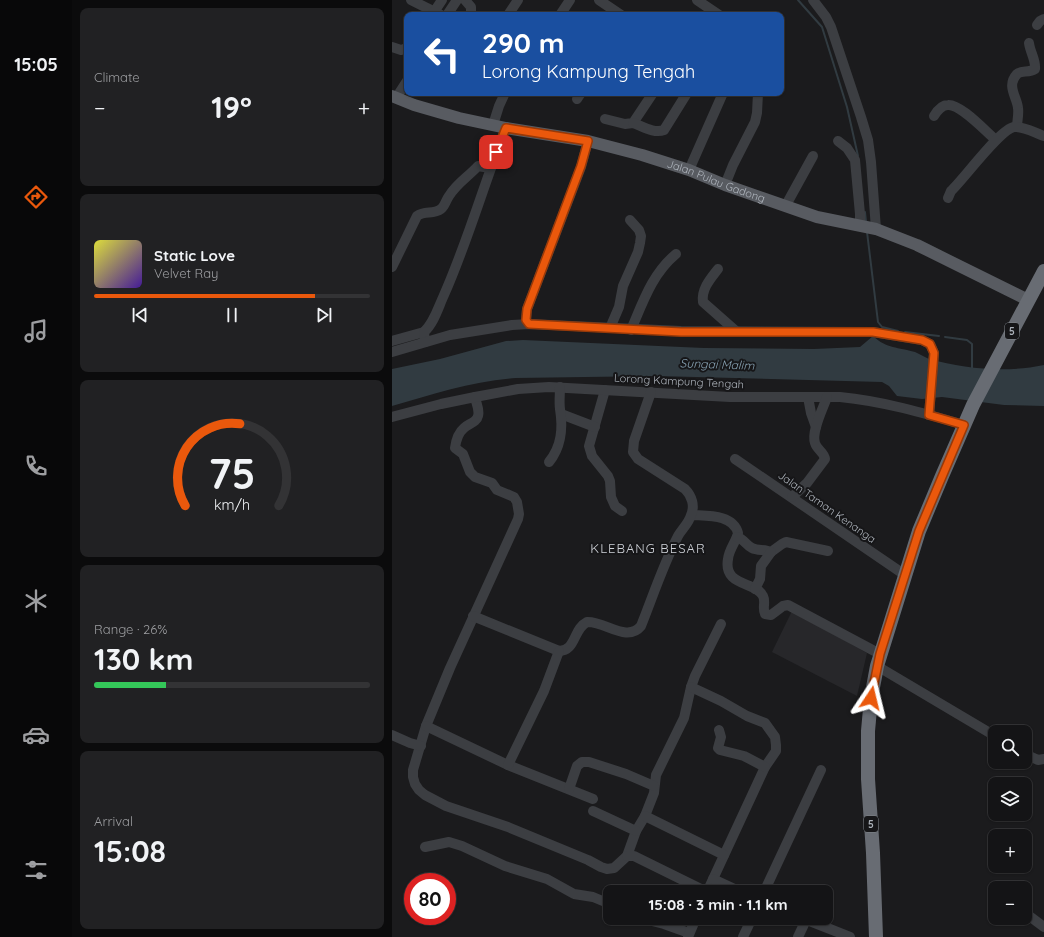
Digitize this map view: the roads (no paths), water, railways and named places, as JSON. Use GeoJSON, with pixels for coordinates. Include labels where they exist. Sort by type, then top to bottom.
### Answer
{"type":"FeatureCollection","features":[{"type":"Feature","properties":{"kind":"highway","name":"5"},"geometry":{"type":"LineString","coordinates":[[876,937],[873,853],[868,779],[868,731],[871,698],[878,660],[921,525],[973,405],[1044,271]]}},
{"type":"Feature","properties":{"kind":"main road","name":"Jalan Pulau Gadong"},"geometry":{"type":"LineString","coordinates":[[394,97],[432,112],[506,128],[588,141],[642,155],[690,170],[725,185],[817,217],[867,228],[917,245],[1028,300]]}},
{"type":"Feature","properties":{"kind":"street"},"geometry":{"type":"LineString","coordinates":[[411,0],[432,12]]}},
{"type":"Feature","properties":{"kind":"street"},"geometry":{"type":"LineString","coordinates":[[437,12],[442,0]]}},
{"type":"Feature","properties":{"kind":"street"},"geometry":{"type":"LineString","coordinates":[[449,12],[457,0]]}},
{"type":"Feature","properties":{"kind":"street"},"geometry":{"type":"LineString","coordinates":[[465,0],[471,7],[471,12]]}},
{"type":"Feature","properties":{"kind":"street"},"geometry":{"type":"LineString","coordinates":[[510,12],[518,0]]}},
{"type":"Feature","properties":{"kind":"street"},"geometry":{"type":"LineString","coordinates":[[562,12],[570,0]]}},
{"type":"Feature","properties":{"kind":"street"},"geometry":{"type":"LineString","coordinates":[[600,0],[617,12]]}},
{"type":"Feature","properties":{"kind":"street"},"geometry":{"type":"LineString","coordinates":[[697,0],[710,4],[717,12]]}},
{"type":"Feature","properties":{"kind":"street"},"geometry":{"type":"LineString","coordinates":[[813,0],[826,17],[831,27],[868,140],[872,169],[867,228]]}},
{"type":"Feature","properties":{"kind":"street"},"geometry":{"type":"LineString","coordinates":[[1017,127],[1018,108],[1012,91],[1017,75],[1020,73],[1031,72],[1035,69],[1036,64],[1029,50],[1029,43]]}},
{"type":"Feature","properties":{"kind":"street"},"geometry":{"type":"LineString","coordinates":[[392,47],[401,50],[404,49]]}},
{"type":"Feature","properties":{"kind":"street"},"geometry":{"type":"LineString","coordinates":[[394,97],[404,85]]}},
{"type":"Feature","properties":{"kind":"street"},"geometry":{"type":"LineString","coordinates":[[493,125],[499,106],[504,96]]}},
{"type":"Feature","properties":{"kind":"street"},"geometry":{"type":"LineString","coordinates":[[633,123],[650,96]]}},
{"type":"Feature","properties":{"kind":"street"},"geometry":{"type":"LineString","coordinates":[[605,119],[625,124],[633,123],[654,130],[664,130],[685,96]]}},
{"type":"Feature","properties":{"kind":"street"},"geometry":{"type":"LineString","coordinates":[[690,170],[722,96]]}},
{"type":"Feature","properties":{"kind":"street"},"geometry":{"type":"LineString","coordinates":[[725,185],[733,165],[755,122],[758,96]]}},
{"type":"Feature","properties":{"kind":"street"},"geometry":{"type":"LineString","coordinates":[[934,116],[942,106],[954,106],[966,114],[996,140]]}},
{"type":"Feature","properties":{"kind":"street"},"geometry":{"type":"LineString","coordinates":[[948,198],[951,191],[996,140],[1008,129],[1017,127],[1044,136]]}},
{"type":"Feature","properties":{"kind":"street"},"geometry":{"type":"LineString","coordinates":[[392,341],[424,332],[431,324],[454,272],[490,168],[506,128]]}},
{"type":"Feature","properties":{"kind":"street"},"geometry":{"type":"LineString","coordinates":[[529,324],[526,320],[527,309],[581,166],[588,141]]}},
{"type":"Feature","properties":{"kind":"street"},"geometry":{"type":"LineString","coordinates":[[838,141],[847,148],[855,160],[860,222],[867,228]]}},
{"type":"Feature","properties":{"kind":"street"},"geometry":{"type":"LineString","coordinates":[[786,205],[813,156]]}},
{"type":"Feature","properties":{"kind":"street"},"geometry":{"type":"LineString","coordinates":[[392,267],[417,216],[421,213],[440,210],[457,184],[471,174],[478,166],[490,168]]}},
{"type":"Feature","properties":{"kind":"street"},"geometry":{"type":"LineString","coordinates":[[610,328],[619,307],[623,286],[638,252],[640,243],[641,236],[639,230],[630,220]]}},
{"type":"Feature","properties":{"kind":"street"},"geometry":{"type":"LineString","coordinates":[[631,330],[649,286],[663,267],[676,254]]}},
{"type":"Feature","properties":{"kind":"street"},"geometry":{"type":"LineString","coordinates":[[718,269],[703,291],[703,302],[738,332]]}},
{"type":"Feature","properties":{"kind":"street"},"geometry":{"type":"LineString","coordinates":[[392,352],[450,335],[476,330],[529,324],[631,330],[873,332],[914,338],[926,342],[933,348],[934,353],[929,415]]}},
{"type":"Feature","properties":{"kind":"street"},"geometry":{"type":"LineString","coordinates":[[424,332],[425,342]]}},
{"type":"Feature","properties":{"kind":"street"},"geometry":{"type":"LineString","coordinates":[[549,462],[558,448],[561,433],[561,414],[559,403],[560,387]]}},
{"type":"Feature","properties":{"kind":"street","name":"Lorong Kampung Tengah"},"geometry":{"type":"LineString","coordinates":[[392,418],[441,404],[474,397],[518,389],[560,387],[730,397],[858,398],[964,425]]}},
{"type":"Feature","properties":{"kind":"street"},"geometry":{"type":"LineString","coordinates":[[605,390],[588,446],[608,476],[610,481],[611,497],[615,506],[622,511]]}},
{"type":"Feature","properties":{"kind":"street"},"geometry":{"type":"LineString","coordinates":[[473,616],[559,652],[570,648],[580,628],[587,622],[596,623],[627,633],[638,630],[678,536],[692,515],[690,494],[680,485],[638,459],[633,452],[634,441],[651,392]]}},
{"type":"Feature","properties":{"kind":"street"},"geometry":{"type":"LineString","coordinates":[[474,397],[479,411],[479,416],[460,432],[456,439],[455,448],[463,454],[470,472],[475,477],[492,483],[497,490],[514,498],[517,502],[519,514],[512,533],[450,668],[426,726],[413,770],[415,784],[425,795],[446,806],[487,819],[588,860],[601,867],[608,869],[614,868],[627,856],[636,831],[645,816],[654,793],[656,775],[684,718],[691,687],[721,624]]}},
{"type":"Feature","properties":{"kind":"street"},"geometry":{"type":"LineString","coordinates":[[808,397],[811,413],[816,427]]}},
{"type":"Feature","properties":{"kind":"street"},"geometry":{"type":"LineString","coordinates":[[792,497],[808,484],[826,459],[825,455],[817,447],[814,436],[827,397]]}},
{"type":"Feature","properties":{"kind":"street"},"geometry":{"type":"LineString","coordinates":[[561,414],[595,427]]}},
{"type":"Feature","properties":{"kind":"street","name":"Jalan Taman Kenanga"},"geometry":{"type":"LineString","coordinates":[[736,459],[905,575]]}},
{"type":"Feature","properties":{"kind":"street"},"geometry":{"type":"LineString","coordinates":[[692,515],[714,516],[726,520],[737,528],[737,537],[728,559],[727,566],[732,576],[764,596],[765,614],[771,615],[783,606],[788,606],[878,660],[988,731]]}},
{"type":"Feature","properties":{"kind":"street"},"geometry":{"type":"LineString","coordinates":[[737,537],[742,538],[754,549],[771,552]]}},
{"type":"Feature","properties":{"kind":"street"},"geometry":{"type":"LineString","coordinates":[[755,589],[760,579],[761,566],[771,552],[782,544],[786,542],[828,551]]}},
{"type":"Feature","properties":{"kind":"street"},"geometry":{"type":"LineString","coordinates":[[508,765],[544,691],[559,652]]}},
{"type":"Feature","properties":{"kind":"street"},"geometry":{"type":"LineString","coordinates":[[691,687],[765,723],[775,737],[776,745],[776,751],[765,767],[711,885]]}},
{"type":"Feature","properties":{"kind":"street"},"geometry":{"type":"LineString","coordinates":[[426,726],[508,765],[593,799]]}},
{"type":"Feature","properties":{"kind":"street"},"geometry":{"type":"LineString","coordinates":[[719,730],[721,737],[718,748],[720,750],[744,756],[765,767]]}},
{"type":"Feature","properties":{"kind":"street"},"geometry":{"type":"LineString","coordinates":[[392,735],[421,746]]}},
{"type":"Feature","properties":{"kind":"street"},"geometry":{"type":"LineString","coordinates":[[1032,757],[1038,760],[1044,759]]}},
{"type":"Feature","properties":{"kind":"street"},"geometry":{"type":"LineString","coordinates":[[569,789],[577,766],[582,762],[589,762],[626,774],[654,786]]}},
{"type":"Feature","properties":{"kind":"street"},"geometry":{"type":"LineString","coordinates":[[767,885],[821,770]]}},
{"type":"Feature","properties":{"kind":"street"},"geometry":{"type":"LineString","coordinates":[[593,811],[636,831]]}},
{"type":"Feature","properties":{"kind":"street"},"geometry":{"type":"LineString","coordinates":[[645,816],[724,855]]}},
{"type":"Feature","properties":{"kind":"street"},"geometry":{"type":"LineString","coordinates":[[425,847],[449,842],[462,846],[505,866],[547,879],[574,894],[593,897],[603,901]]}},
{"type":"Feature","properties":{"kind":"street"},"geometry":{"type":"LineString","coordinates":[[627,856],[634,856],[693,885]]}},
{"type":"Feature","properties":{"kind":"street"},"geometry":{"type":"LineString","coordinates":[[714,879],[726,885]]}},
{"type":"Feature","properties":{"kind":"street"},"geometry":{"type":"LineString","coordinates":[[1032,918],[1044,927]]}},
{"type":"Feature","properties":{"kind":"street"},"geometry":{"type":"LineString","coordinates":[[666,925],[689,935],[693,925]]}},
{"type":"Feature","properties":{"kind":"street"},"geometry":{"type":"LineString","coordinates":[[743,937],[749,925]]}},
{"type":"Feature","properties":{"kind":"street"},"geometry":{"type":"LineString","coordinates":[[798,937],[802,925]]}},
{"type":"Feature","properties":{"kind":"street"},"geometry":{"type":"LineString","coordinates":[[819,925],[850,937]]}},
{"type":"Feature","properties":{"kind":"water","name":"Sungai Malim"},"geometry":{"type":"Polygon","coordinates":[[[873,336],[883,343],[893,347],[915,352],[929,359],[957,365],[986,369],[1015,369],[1044,365],[1044,406],[1004,405],[942,397],[922,399],[897,396],[889,386],[882,382],[656,376],[516,378],[485,382],[454,389],[392,406],[392,369],[440,359],[506,341],[523,340],[704,348],[814,349],[860,347],[873,336]]]}},
{"type":"Feature","properties":{"kind":"waterway"},"geometry":{"type":"LineString","coordinates":[[798,0],[822,27],[847,107],[858,156]]}},
{"type":"Feature","properties":{"kind":"waterway"},"geometry":{"type":"LineString","coordinates":[[865,212],[866,222]]}},
{"type":"Feature","properties":{"kind":"waterway"},"geometry":{"type":"LineString","coordinates":[[867,232],[878,322],[882,327],[898,331]]}},
{"type":"Feature","properties":{"kind":"waterway"},"geometry":{"type":"LineString","coordinates":[[905,332],[939,336]]}},
{"type":"Feature","properties":{"kind":"waterway"},"geometry":{"type":"LineString","coordinates":[[945,337],[967,340],[972,344],[972,368]]}},
{"type":"Feature","properties":{"kind":"district","name":"KLEBANG BESAR"},"geometry":{"type":"Point","coordinates":[648,548]}}]}
